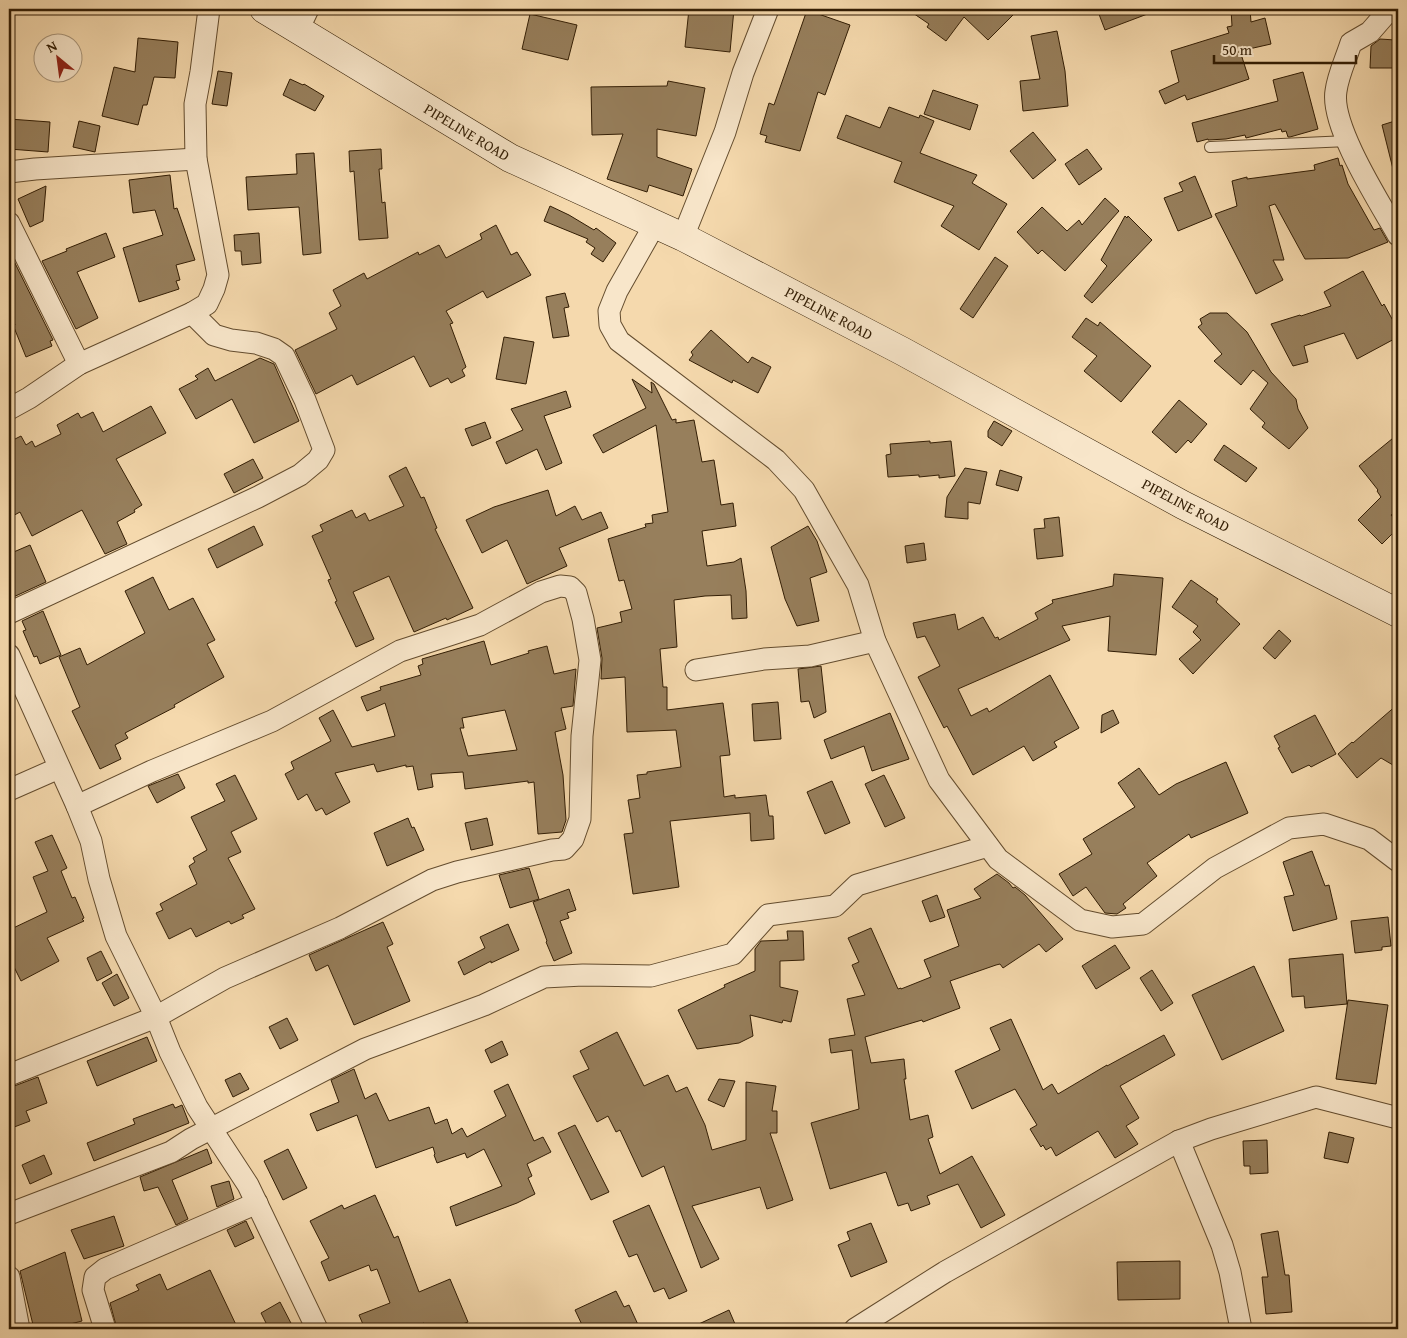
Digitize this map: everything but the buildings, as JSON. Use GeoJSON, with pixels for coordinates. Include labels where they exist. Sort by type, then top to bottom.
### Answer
{"type":"FeatureCollection","features":[{"type":"Feature","properties":{"kind":"street"},"geometry":{"type":"LineString","coordinates":[[9,409],[79,364],[192,313],[207,304],[214,290],[218,275],[196,159],[195,104],[209,9]]}},
{"type":"Feature","properties":{"kind":"street","name":"PIPELINE ROAD"},"geometry":{"type":"LineString","coordinates":[[264,9],[303,19],[510,158],[683,237],[893,347],[1183,505],[1398,613]]}},
{"type":"Feature","properties":{"kind":"street"},"geometry":{"type":"LineString","coordinates":[[683,237],[726,132],[743,73],[768,9]]}},
{"type":"Feature","properties":{"kind":"street"},"geometry":{"type":"LineString","coordinates":[[1390,9],[1370,32],[1351,43],[1336,91],[1336,110],[1356,160],[1398,234]]}},
{"type":"Feature","properties":{"kind":"street"},"geometry":{"type":"LineString","coordinates":[[9,172],[35,168],[196,159]]}},
{"type":"Feature","properties":{"kind":"street"},"geometry":{"type":"LineString","coordinates":[[9,223],[79,364]]}},
{"type":"Feature","properties":{"kind":"street"},"geometry":{"type":"LineString","coordinates":[[655,224],[609,311],[610,325],[619,341],[776,460],[804,490],[858,585],[875,641],[939,780],[998,859],[1080,920],[1112,928],[1143,924],[1215,868],[1289,828],[1324,824],[1369,839],[1398,861]]}},
{"type":"Feature","properties":{"kind":"street"},"geometry":{"type":"LineString","coordinates":[[9,613],[258,497],[300,475],[318,460],[324,450],[305,400],[284,356],[274,349],[256,343],[231,340],[214,335],[192,313]]}},
{"type":"Feature","properties":{"kind":"street"},"geometry":{"type":"LineString","coordinates":[[9,1075],[156,1016],[225,978],[340,928],[432,880],[456,872],[552,850],[564,849],[573,839],[580,818],[582,736],[590,660],[583,619],[576,593],[570,587],[560,586],[541,592],[480,625],[400,651],[272,721],[152,771],[77,806]]}},
{"type":"Feature","properties":{"kind":"street"},"geometry":{"type":"LineString","coordinates":[[696,670],[764,659],[810,656],[875,641]]}},
{"type":"Feature","properties":{"kind":"street"},"geometry":{"type":"LineString","coordinates":[[9,655],[91,841],[99,879],[116,936],[156,1016],[170,1052],[197,1107],[248,1185],[317,1329]]}},
{"type":"Feature","properties":{"kind":"street"},"geometry":{"type":"LineString","coordinates":[[9,790],[59,768]]}},
{"type":"Feature","properties":{"kind":"street"},"geometry":{"type":"LineString","coordinates":[[9,1214],[171,1152],[365,1050],[484,1006],[544,977],[583,975],[651,976],[733,954],[768,915],[835,906],[857,885],[988,846]]}},
{"type":"Feature","properties":{"kind":"street"},"geometry":{"type":"LineString","coordinates":[[855,1329],[945,1272],[1179,1141],[1211,1129],[1316,1097],[1395,1110]]}},
{"type":"Feature","properties":{"kind":"street"},"geometry":{"type":"LineString","coordinates":[[1179,1141],[1222,1245],[1230,1272],[1241,1329]]}},
{"type":"Feature","properties":{"kind":"street"},"geometry":{"type":"LineString","coordinates":[[105,1329],[93,1290],[95,1277],[105,1270],[257,1203]]}},
{"type":"Feature","properties":{"kind":"street"},"geometry":{"type":"LineString","coordinates":[[9,1277],[19,1329]]}},
{"type":"Feature","properties":{"kind":"lane"},"geometry":{"type":"LineString","coordinates":[[1210,147],[1348,140]]}}]}
